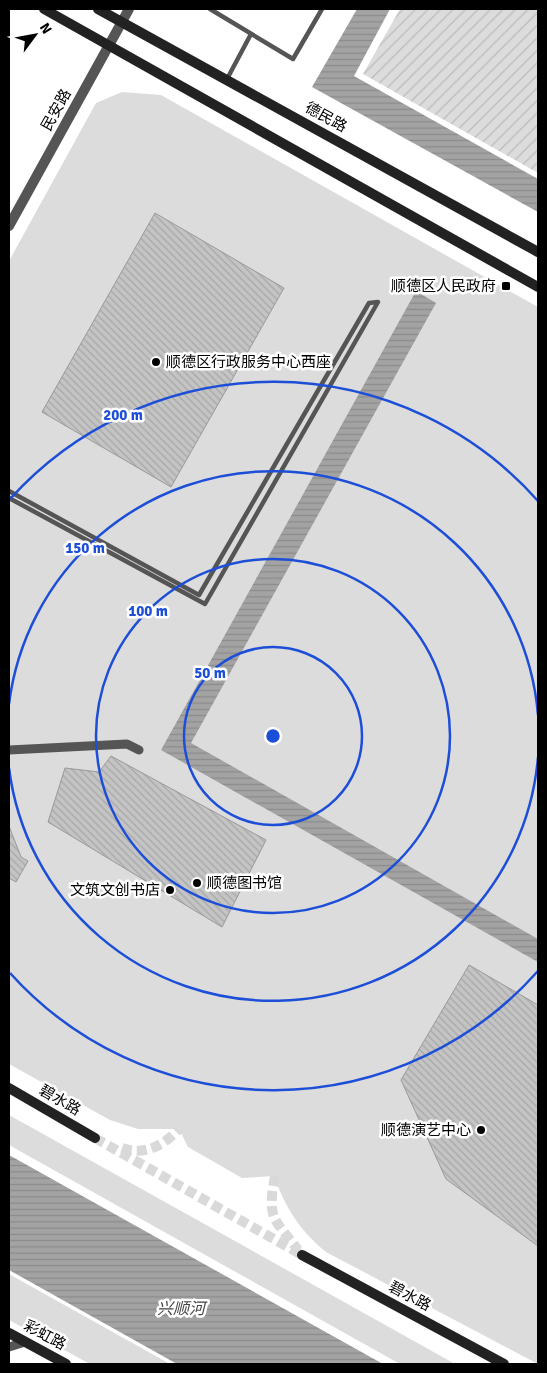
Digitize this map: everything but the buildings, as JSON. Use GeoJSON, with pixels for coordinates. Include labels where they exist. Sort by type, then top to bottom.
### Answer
{"type":"FeatureCollection","features":[{"type":"Feature","properties":{"kind":"main road"},"geometry":{"type":"LineString","coordinates":[[44,9],[538,287]]}},
{"type":"Feature","properties":{"kind":"main road","name":"德民路"},"geometry":{"type":"LineString","coordinates":[[98,9],[538,252]]}},
{"type":"Feature","properties":{"kind":"main road","name":"碧水路"},"geometry":{"type":"LineString","coordinates":[[9,1088],[95,1138]]}},
{"type":"Feature","properties":{"kind":"main road","name":"碧水路"},"geometry":{"type":"LineString","coordinates":[[302,1255],[504,1364]]}},
{"type":"Feature","properties":{"kind":"main road","name":"彩虹路"},"geometry":{"type":"LineString","coordinates":[[9,1333],[66,1364]]}},
{"type":"Feature","properties":{"kind":"street","name":"民安路"},"geometry":{"type":"LineString","coordinates":[[9,226],[129,9]]}},
{"type":"Feature","properties":{"kind":"street"},"geometry":{"type":"LineString","coordinates":[[9,750],[126,744],[138,750]]}},
{"type":"Feature","properties":{"kind":"street"},"geometry":{"type":"LineString","coordinates":[[9,1347],[25,1342]]}},
{"type":"Feature","properties":{"kind":"lane"},"geometry":{"type":"LineString","coordinates":[[210,9],[292,59],[322,9]]}},
{"type":"Feature","properties":{"kind":"lane"},"geometry":{"type":"LineString","coordinates":[[227,79],[251,34]]}},
{"type":"Feature","properties":{"kind":"lane"},"geometry":{"type":"LineString","coordinates":[[9,492],[199,595],[369,303],[378,302],[205,604],[9,498]]}},
{"type":"Feature","properties":{"kind":"shaded area"},"geometry":{"type":"Polygon","coordinates":[[[400,9],[538,9],[538,173],[363,74],[400,9]]]}},
{"type":"Feature","properties":{"kind":"shaded area"},"geometry":{"type":"Polygon","coordinates":[[[122,92],[161,95],[538,307],[538,1364],[326,1252],[308,1236],[294,1218],[274,1176],[242,1178],[188,1147],[179,1129],[138,1129],[110,1120],[9,1064],[9,261],[96,103],[122,92]]]}},
{"type":"Feature","properties":{"kind":"shaded area"},"geometry":{"type":"Polygon","coordinates":[[[9,1115],[455,1364],[400,1364],[9,1145],[9,1115]]]}},
{"type":"Feature","properties":{"kind":"shaded area"},"geometry":{"type":"Polygon","coordinates":[[[9,1274],[170,1364],[90,1364],[9,1320],[9,1274]]]}},
{"type":"Feature","properties":{"kind":"water"},"geometry":{"type":"Polygon","coordinates":[[[357,9],[390,9],[354,76],[538,179],[538,212],[312,87],[357,9]]]}},
{"type":"Feature","properties":{"kind":"water"},"geometry":{"type":"Polygon","coordinates":[[[416,291],[436,303],[191,743],[538,939],[538,962],[161,750],[416,291]]]}},
{"type":"Feature","properties":{"kind":"water","name":"兴顺河"},"geometry":{"type":"Polygon","coordinates":[[[9,1155],[383,1364],[177,1364],[9,1270],[9,1155]]]}},
{"type":"Feature","properties":{"kind":"tunnel"},"geometry":{"type":"LineString","coordinates":[[122,1148],[138,1151],[153,1148],[160,1145],[179,1129]]}},
{"type":"Feature","properties":{"kind":"tunnel"},"geometry":{"type":"LineString","coordinates":[[95,1138],[302,1255]]}},
{"type":"Feature","properties":{"kind":"tunnel"},"geometry":{"type":"LineString","coordinates":[[275,1176],[272,1201],[274,1217],[298,1250]]}},
{"type":"Feature","properties":{"kind":"place","name":"顺德区人民政府"},"geometry":{"type":"Point","coordinates":[506,286]}},
{"type":"Feature","properties":{"kind":"place","name":"顺德区行政服务中心西座"},"geometry":{"type":"Point","coordinates":[156,362]}},
{"type":"Feature","properties":{"kind":"place","name":"顺德图书馆"},"geometry":{"type":"Point","coordinates":[197,883]}},
{"type":"Feature","properties":{"kind":"place","name":"文筑文创书店"},"geometry":{"type":"Point","coordinates":[170,890]}},
{"type":"Feature","properties":{"kind":"place","name":"顺德演艺中心"},"geometry":{"type":"Point","coordinates":[481,1130]}}]}
